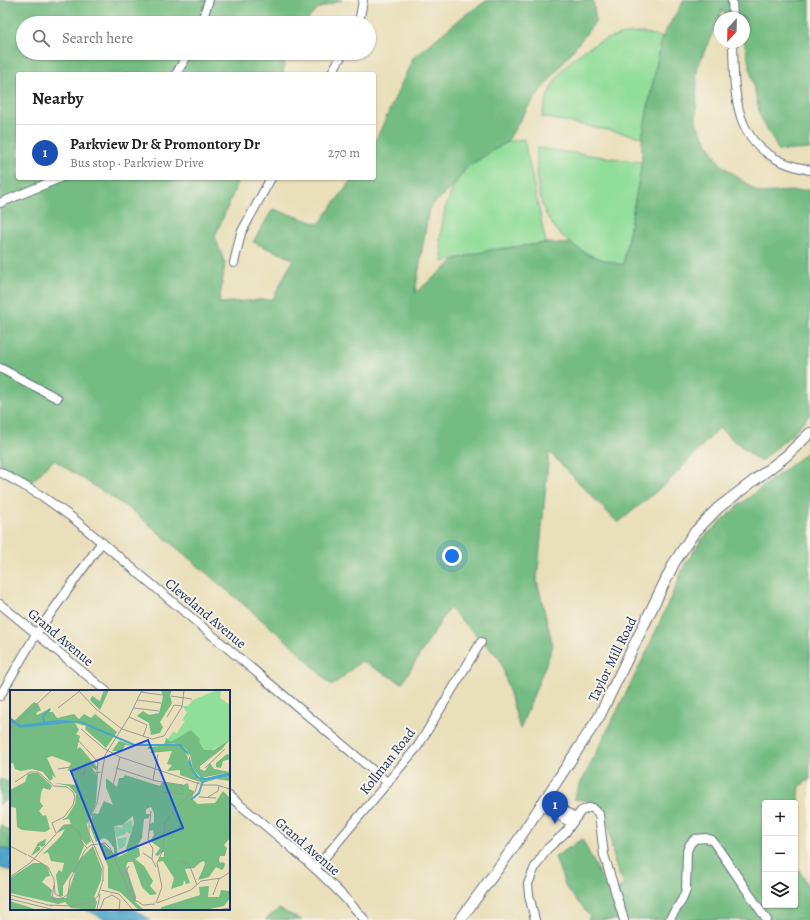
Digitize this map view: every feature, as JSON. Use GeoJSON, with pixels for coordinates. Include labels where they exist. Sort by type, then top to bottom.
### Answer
{"type":"FeatureCollection","features":[{"type":"Feature","properties":{"kind":"main road","name":"Taylor Mill Road"},"geometry":{"type":"LineString","coordinates":[[460,920],[543,802],[599,718],[674,563],[693,534],[718,508],[786,456],[810,433]]}},
{"type":"Feature","properties":{"kind":"street"},"geometry":{"type":"LineString","coordinates":[[203,16],[209,0]]}},
{"type":"Feature","properties":{"kind":"street"},"geometry":{"type":"LineString","coordinates":[[361,16],[363,0]]}},
{"type":"Feature","properties":{"kind":"street"},"geometry":{"type":"LineString","coordinates":[[732,0],[733,12]]}},
{"type":"Feature","properties":{"kind":"street"},"geometry":{"type":"LineString","coordinates":[[733,48],[734,82],[737,107],[745,128],[762,147],[777,160],[810,170]]}},
{"type":"Feature","properties":{"kind":"street"},"geometry":{"type":"LineString","coordinates":[[177,72],[185,60]]}},
{"type":"Feature","properties":{"kind":"street"},"geometry":{"type":"LineString","coordinates":[[332,72],[339,60]]}},
{"type":"Feature","properties":{"kind":"street"},"geometry":{"type":"LineString","coordinates":[[0,203],[55,180]]}},
{"type":"Feature","properties":{"kind":"street"},"geometry":{"type":"LineString","coordinates":[[234,264],[241,233],[270,180]]}},
{"type":"Feature","properties":{"kind":"street"},"geometry":{"type":"LineString","coordinates":[[0,368],[57,398]]}},
{"type":"Feature","properties":{"kind":"street","name":"Cleveland Avenue"},"geometry":{"type":"LineString","coordinates":[[0,472],[57,506],[102,542],[388,783]]}},
{"type":"Feature","properties":{"kind":"street"},"geometry":{"type":"LineString","coordinates":[[0,696],[36,634],[102,542]]}},
{"type":"Feature","properties":{"kind":"street","name":"Grand Avenue"},"geometry":{"type":"LineString","coordinates":[[0,604],[105,690]]}},
{"type":"Feature","properties":{"kind":"street","name":"Kollman Road"},"geometry":{"type":"LineString","coordinates":[[316,868],[418,746],[481,642]]}},
{"type":"Feature","properties":{"kind":"street","name":"Grand Avenue"},"geometry":{"type":"LineString","coordinates":[[230,797],[316,868],[343,894],[365,920]]}},
{"type":"Feature","properties":{"kind":"street"},"geometry":{"type":"LineString","coordinates":[[543,802],[573,820]]}},
{"type":"Feature","properties":{"kind":"street"},"geometry":{"type":"LineString","coordinates":[[535,920],[529,895],[530,877],[547,849],[564,833],[580,811],[588,808],[593,808],[599,814],[604,855],[624,920]]}},
{"type":"Feature","properties":{"kind":"street"},"geometry":{"type":"LineString","coordinates":[[669,920],[682,900],[686,890],[687,851],[690,844],[695,839],[706,838],[712,840],[767,920]]}},
{"type":"Feature","properties":{"kind":"green space"},"geometry":{"type":"Polygon","coordinates":[[[0,0],[342,0],[317,9],[311,16],[16,16],[16,60],[285,60],[283,72],[16,72],[16,180],[239,180],[215,236],[225,264],[219,303],[273,299],[293,259],[253,242],[273,209],[319,224],[352,180],[376,180],[376,140],[413,58],[465,15],[488,0],[593,0],[596,21],[528,107],[507,142],[467,167],[454,185],[429,208],[415,293],[456,259],[490,250],[546,243],[572,244],[590,256],[623,265],[642,162],[642,137],[662,37],[684,0],[810,0],[810,149],[779,151],[760,116],[746,48],[750,48],[750,12],[724,12],[722,10],[721,12],[714,12],[714,29],[697,69],[696,123],[720,164],[759,193],[810,190],[810,414],[790,436],[760,462],[719,428],[669,481],[618,523],[549,452],[537,581],[553,646],[520,729],[500,659],[449,608],[402,683],[361,661],[332,686],[294,647],[133,511],[54,460],[26,487],[0,472],[0,0]]]}},
{"type":"Feature","properties":{"kind":"green space"},"geometry":{"type":"Polygon","coordinates":[[[629,33],[645,33],[662,37],[642,137],[542,117],[551,88],[568,64],[579,54],[591,46],[620,35],[629,33]]]}},
{"type":"Feature","properties":{"kind":"green space"},"geometry":{"type":"Polygon","coordinates":[[[524,139],[546,243],[490,250],[443,262],[440,238],[445,209],[454,185],[467,167],[491,151],[507,142],[524,139]]]}},
{"type":"Feature","properties":{"kind":"green space"},"geometry":{"type":"Polygon","coordinates":[[[537,148],[642,162],[623,265],[599,259],[577,248],[559,233],[551,223],[542,205],[540,197],[537,148]]]}},
{"type":"Feature","properties":{"kind":"green space"},"geometry":{"type":"Polygon","coordinates":[[[810,450],[810,779],[800,786],[798,804],[798,800],[762,800],[762,908],[798,908],[798,868],[810,889],[810,920],[588,920],[590,916],[566,888],[555,857],[582,839],[611,897],[624,883],[617,871],[607,820],[603,812],[596,805],[587,801],[573,799],[647,651],[685,565],[702,539],[738,506],[810,450]]]}},
{"type":"Feature","properties":{"kind":"green space"},"geometry":{"type":"Polygon","coordinates":[[[0,779],[10,783],[10,798],[2,802],[0,805],[0,779]]]}},
{"type":"Feature","properties":{"kind":"green space"},"geometry":{"type":"Polygon","coordinates":[[[0,825],[10,831],[10,851],[0,847],[0,825]]]}},
{"type":"Feature","properties":{"kind":"green space"},"geometry":{"type":"Polygon","coordinates":[[[279,909],[302,920],[265,920],[279,909]]]}},
{"type":"Feature","properties":{"kind":"water"},"geometry":{"type":"Polygon","coordinates":[[[0,847],[10,851],[10,871],[0,868],[0,847]]]}},
{"type":"Feature","properties":{"kind":"water"},"geometry":{"type":"Polygon","coordinates":[[[87,910],[135,910],[151,920],[106,920],[87,910]]]}},
{"type":"Feature","properties":{"kind":"place","name":"Parkview Dr & Promontory Dr"},"geometry":{"type":"Point","coordinates":[555,824]}}]}
